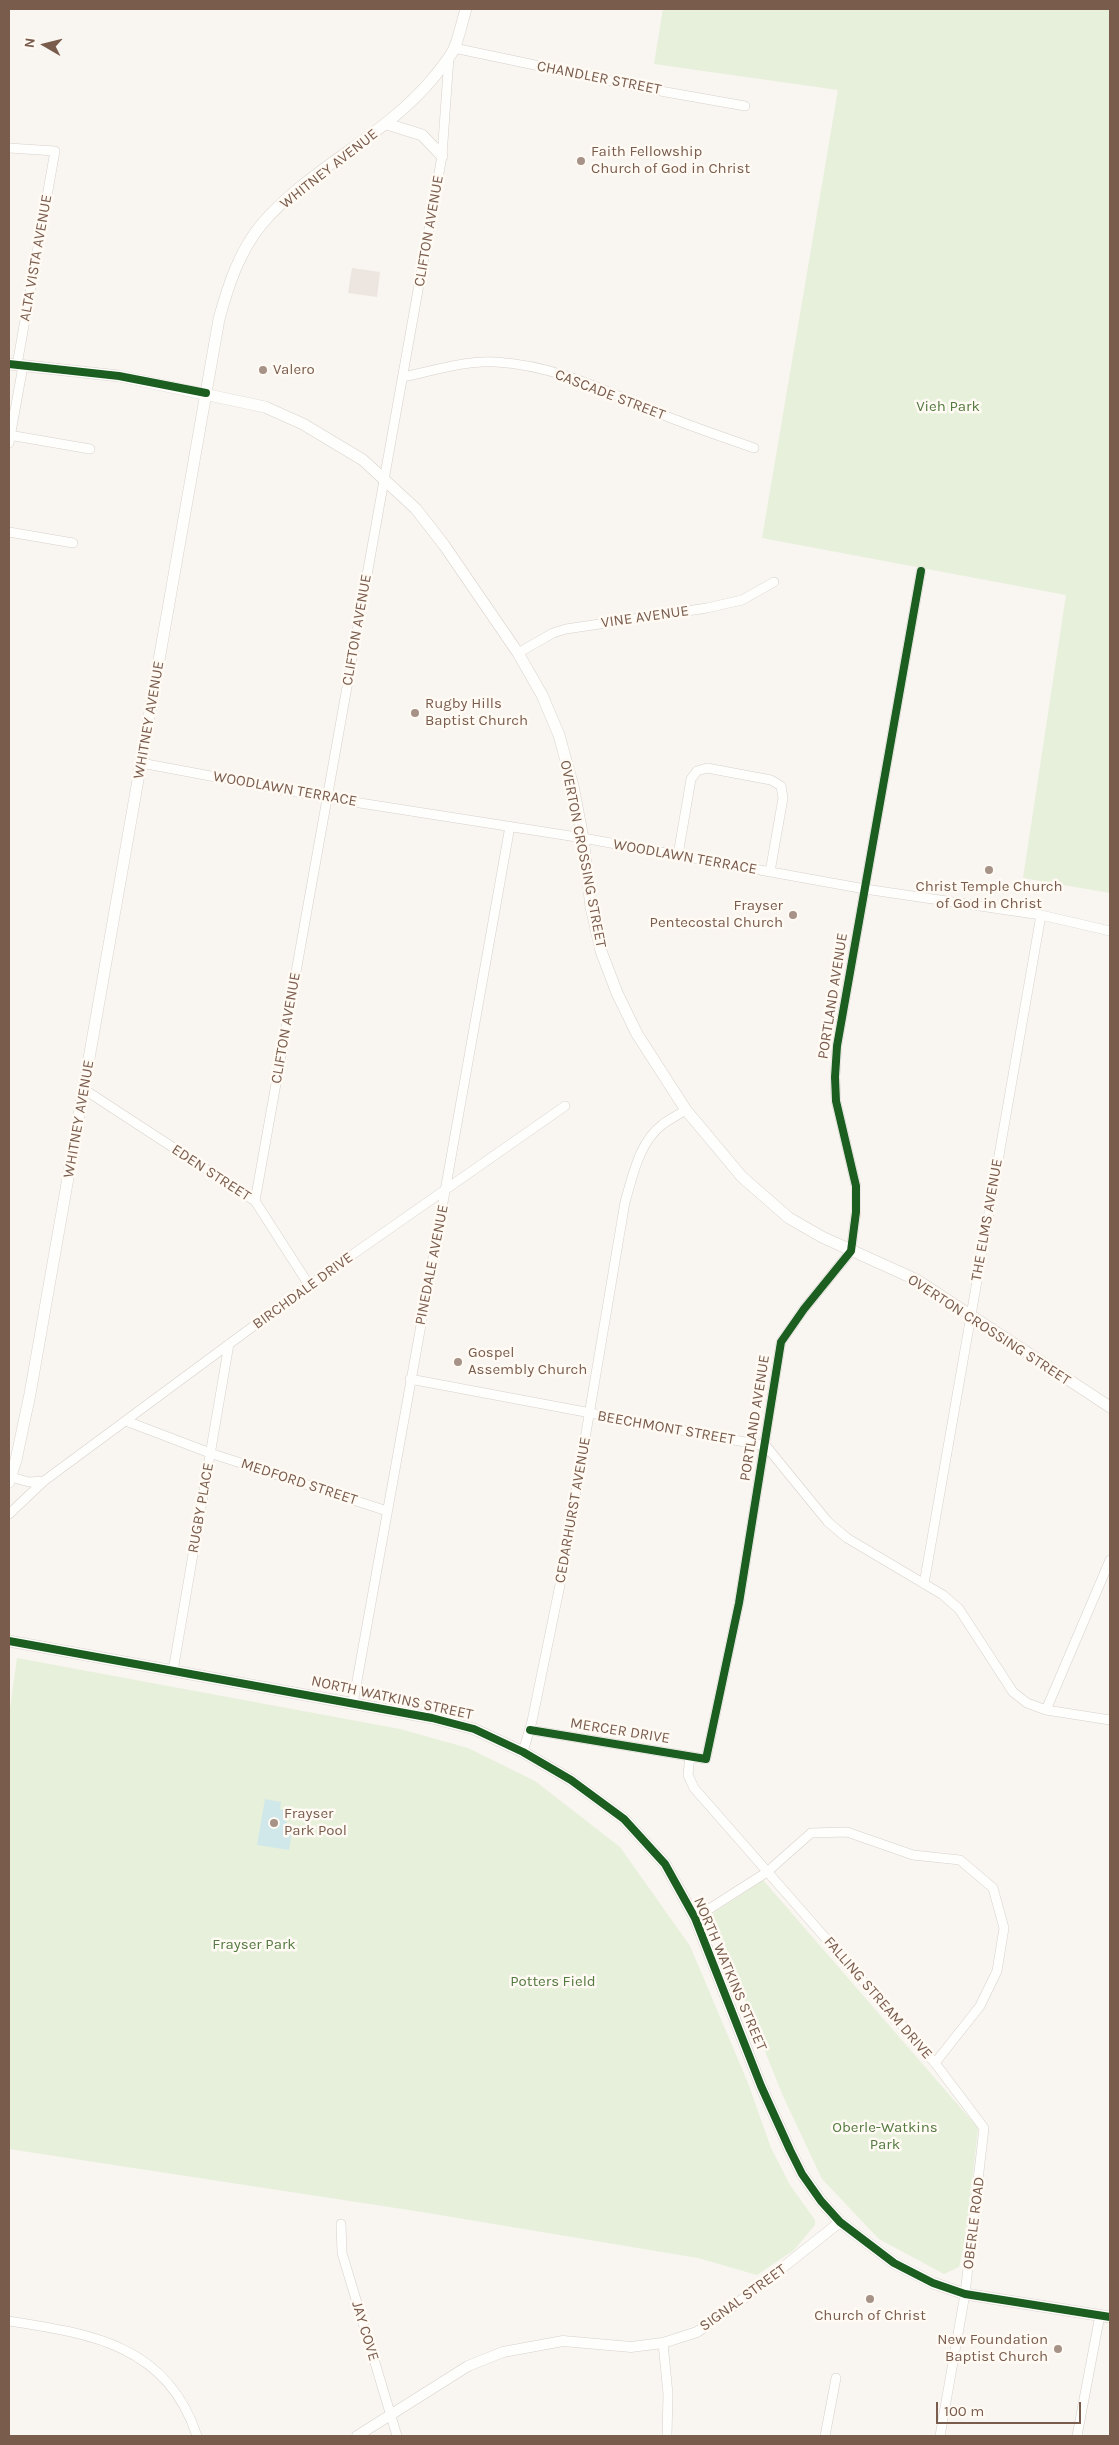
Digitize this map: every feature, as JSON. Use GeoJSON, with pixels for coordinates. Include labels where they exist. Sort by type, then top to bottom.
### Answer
{"type":"FeatureCollection","features":[{"type":"Feature","properties":{"kind":"main road","name":"CLIFTON AVENUE"},"geometry":{"type":"LineString","coordinates":[[452,52],[466,9]]}},
{"type":"Feature","properties":{"kind":"main road","name":"WHITNEY AVENUE"},"geometry":{"type":"LineString","coordinates":[[10,1480],[30,1394],[85,1090],[219,319],[227,289],[241,256],[260,226],[285,200],[387,124],[418,96],[452,52]]}},
{"type":"Feature","properties":{"kind":"main road"},"geometry":{"type":"LineString","coordinates":[[387,124],[422,135],[442,156]]}},
{"type":"Feature","properties":{"kind":"main road","name":"OVERTON CROSSING STREET"},"geometry":{"type":"LineString","coordinates":[[16,365],[119,376],[266,407],[303,424],[363,460],[416,509],[518,652],[542,695],[559,735],[573,786],[583,838],[591,907],[601,951],[617,993],[637,1034],[686,1110],[720,1152],[763,1197],[789,1218],[851,1251],[917,1280],[1109,1404]]}},
{"type":"Feature","properties":{"kind":"main road"},"geometry":{"type":"LineString","coordinates":[[9,1636],[21,1643]]}},
{"type":"Feature","properties":{"kind":"main road","name":"NORTH WATKINS STREET"},"geometry":{"type":"LineString","coordinates":[[9,1641],[353,1702],[432,1718],[474,1729],[523,1752],[571,1780],[624,1819],[665,1864],[696,1918],[761,2086],[790,2150],[802,2174],[821,2201],[840,2222],[884,2256],[919,2277],[965,2294],[1105,2316]]}},
{"type":"Feature","properties":{"kind":"street","name":"CHANDLER STREET"},"geometry":{"type":"LineString","coordinates":[[452,52],[745,106]]}},
{"type":"Feature","properties":{"kind":"street","name":"CLIFTON AVENUE"},"geometry":{"type":"LineString","coordinates":[[255,1202],[442,156],[452,52]]}},
{"type":"Feature","properties":{"kind":"street","name":"ALTA VISTA AVENUE"},"geometry":{"type":"LineString","coordinates":[[9,148],[55,151],[16,365],[9,438]]}},
{"type":"Feature","properties":{"kind":"street","name":"CASCADE STREET"},"geometry":{"type":"LineString","coordinates":[[403,378],[461,365],[495,362],[566,375],[632,400],[678,421],[754,448]]}},
{"type":"Feature","properties":{"kind":"street"},"geometry":{"type":"LineString","coordinates":[[9,438],[90,449]]}},
{"type":"Feature","properties":{"kind":"street"},"geometry":{"type":"LineString","coordinates":[[9,532],[73,543]]}},
{"type":"Feature","properties":{"kind":"street","name":"PORTLAND AVENUE"},"geometry":{"type":"LineString","coordinates":[[706,1759],[738,1603],[766,1446],[781,1342],[804,1309],[851,1251],[856,1212],[856,1186],[836,1101],[835,1077],[838,1046],[921,571]]}},
{"type":"Feature","properties":{"kind":"street","name":"VINE AVENUE"},"geometry":{"type":"LineString","coordinates":[[518,652],[552,633],[566,629],[707,608],[742,600],[774,582]]}},
{"type":"Feature","properties":{"kind":"street","name":"WOODLAWN TERRACE"},"geometry":{"type":"LineString","coordinates":[[141,763],[328,798],[583,838],[865,889],[1041,915],[1110,931]]}},
{"type":"Feature","properties":{"kind":"street"},"geometry":{"type":"LineString","coordinates":[[678,855],[691,779],[697,771],[707,768],[771,780],[781,786],[783,798],[770,872]]}},
{"type":"Feature","properties":{"kind":"street","name":"PINEDALE AVENUE"},"geometry":{"type":"LineString","coordinates":[[353,1702],[410,1379],[447,1190],[510,826]]}},
{"type":"Feature","properties":{"kind":"street","name":"THE ELMS AVENUE"},"geometry":{"type":"LineString","coordinates":[[924,1584],[1041,915]]}},
{"type":"Feature","properties":{"kind":"street","name":"EDEN STREET"},"geometry":{"type":"LineString","coordinates":[[85,1090],[255,1202],[309,1285]]}},
{"type":"Feature","properties":{"kind":"street","name":"BIRCHDALE DRIVE"},"geometry":{"type":"LineString","coordinates":[[9,1514],[44,1481],[309,1285],[565,1106]]}},
{"type":"Feature","properties":{"kind":"street","name":"CEDARHURST AVENUE"},"geometry":{"type":"LineString","coordinates":[[523,1752],[530,1730],[562,1575],[625,1202],[636,1164],[646,1144],[661,1125],[686,1110]]}},
{"type":"Feature","properties":{"kind":"street","name":"RUGBY PLACE"},"geometry":{"type":"LineString","coordinates":[[173,1671],[230,1344]]}},
{"type":"Feature","properties":{"kind":"street","name":"BEECHMONT STREET"},"geometry":{"type":"LineString","coordinates":[[410,1379],[766,1446]]}},
{"type":"Feature","properties":{"kind":"street","name":"MEDFORD STREET"},"geometry":{"type":"LineString","coordinates":[[126,1420],[210,1453],[387,1511]]}},
{"type":"Feature","properties":{"kind":"street"},"geometry":{"type":"LineString","coordinates":[[766,1446],[828,1522],[847,1538],[943,1595],[959,1609],[1013,1692],[1027,1703],[1046,1710],[1110,1720]]}},
{"type":"Feature","properties":{"kind":"street"},"geometry":{"type":"LineString","coordinates":[[10,1480],[44,1481]]}},
{"type":"Feature","properties":{"kind":"street"},"geometry":{"type":"LineString","coordinates":[[1046,1710],[1110,1560]]}},
{"type":"Feature","properties":{"kind":"street","name":"MERCER DRIVE"},"geometry":{"type":"LineString","coordinates":[[530,1730],[706,1759]]}},
{"type":"Feature","properties":{"kind":"street","name":"FALLING STREAM DRIVE"},"geometry":{"type":"LineString","coordinates":[[690,1756],[688,1775],[694,1788],[935,2063],[984,2128]]}},
{"type":"Feature","properties":{"kind":"street"},"geometry":{"type":"LineString","coordinates":[[696,1918],[767,1872],[811,1833],[847,1832],[913,1855],[960,1860],[993,1888],[1004,1928],[997,1971],[980,2006],[935,2063]]}},
{"type":"Feature","properties":{"kind":"street","name":"OBERLE ROAD"},"geometry":{"type":"LineString","coordinates":[[940,2436],[965,2294],[984,2128]]}},
{"type":"Feature","properties":{"kind":"street","name":"SIGNAL STREET"},"geometry":{"type":"LineString","coordinates":[[357,2436],[391,2417],[468,2366],[504,2352],[563,2341],[631,2347],[663,2343],[696,2332],[743,2299],[840,2222]]}},
{"type":"Feature","properties":{"kind":"street","name":"JAY COVE"},"geometry":{"type":"LineString","coordinates":[[341,2224],[342,2254],[397,2436]]}},
{"type":"Feature","properties":{"kind":"street"},"geometry":{"type":"LineString","coordinates":[[1077,2436],[1105,2316]]}},
{"type":"Feature","properties":{"kind":"street"},"geometry":{"type":"LineString","coordinates":[[9,2321],[94,2336],[128,2350],[169,2382],[190,2414],[197,2436]]}},
{"type":"Feature","properties":{"kind":"street"},"geometry":{"type":"LineString","coordinates":[[663,2343],[668,2394],[666,2436]]}},
{"type":"Feature","properties":{"kind":"street"},"geometry":{"type":"LineString","coordinates":[[826,2436],[836,2378]]}},
{"type":"Feature","properties":{"kind":"shaded area"},"geometry":{"type":"Polygon","coordinates":[[[352,268],[380,272],[377,297],[348,293],[352,268]]]}},
{"type":"Feature","properties":{"kind":"green space","name":"Vieh Park"},"geometry":{"type":"Polygon","coordinates":[[[663,9],[1110,9],[1110,893],[1023,878],[1066,595],[762,538],[838,90],[654,64],[663,9]]]}},
{"type":"Feature","properties":{"kind":"green space","name":"Frayser Park"},"geometry":{"type":"Polygon","coordinates":[[[17,1658],[400,1729],[468,1748],[535,1781],[620,1847],[690,1946],[748,2083],[771,2148],[790,2185],[815,2220],[815,2225],[794,2250],[757,2275],[698,2258],[422,2212],[9,2149],[9,1716],[17,1658]]]}},
{"type":"Feature","properties":{"kind":"green space","name":"Oberle-Watkins Park"},"geometry":{"type":"Polygon","coordinates":[[[763,1880],[978,2128],[966,2236],[959,2267],[944,2274],[879,2239],[822,2179],[783,2096],[710,1915],[763,1880]]]}},
{"type":"Feature","properties":{"kind":"water","name":"Frayser Park Pool"},"geometry":{"type":"Polygon","coordinates":[[[265,1799],[281,1802],[280,1809],[287,1811],[286,1831],[292,1832],[289,1850],[257,1845],[265,1799]]]}},
{"type":"Feature","properties":{"kind":"cycle path"},"geometry":{"type":"LineString","coordinates":[[9,364],[119,376],[206,393]]}},
{"type":"Feature","properties":{"kind":"cycle path"},"geometry":{"type":"LineString","coordinates":[[530,1730],[706,1759],[739,1603],[781,1342],[804,1309],[851,1251],[856,1212],[856,1186],[836,1101],[837,1046],[921,571]]}},
{"type":"Feature","properties":{"kind":"cycle path"},"geometry":{"type":"LineString","coordinates":[[9,1641],[432,1718],[474,1729],[523,1752],[571,1780],[624,1819],[665,1864],[695,1918],[761,2086],[790,2150],[802,2174],[821,2201],[840,2222],[894,2263],[933,2283],[965,2294],[1110,2317]]}},
{"type":"Feature","properties":{"kind":"place","name":"Faith Fellowship Church of God in Christ"},"geometry":{"type":"Point","coordinates":[581,161]}},
{"type":"Feature","properties":{"kind":"place","name":"Valero"},"geometry":{"type":"Point","coordinates":[263,370]}},
{"type":"Feature","properties":{"kind":"place","name":"Rugby Hills Baptist Church"},"geometry":{"type":"Point","coordinates":[415,713]}},
{"type":"Feature","properties":{"kind":"place","name":"Christ Temple Church of God in Christ"},"geometry":{"type":"Point","coordinates":[989,870]}},
{"type":"Feature","properties":{"kind":"place","name":"Frayser Pentecostal Church"},"geometry":{"type":"Point","coordinates":[793,915]}},
{"type":"Feature","properties":{"kind":"place","name":"Gospel Assembly Church"},"geometry":{"type":"Point","coordinates":[458,1362]}},
{"type":"Feature","properties":{"kind":"place","name":"Frayser Park Pool"},"geometry":{"type":"Point","coordinates":[274,1823]}},
{"type":"Feature","properties":{"kind":"place","name":"Church of Christ"},"geometry":{"type":"Point","coordinates":[870,2299]}},
{"type":"Feature","properties":{"kind":"place","name":"New Foundation Baptist Church"},"geometry":{"type":"Point","coordinates":[1058,2349]}},
{"type":"Feature","properties":{"kind":"park label","name":"Potters Field"},"geometry":{"type":"Point","coordinates":[553,1982]}}]}
